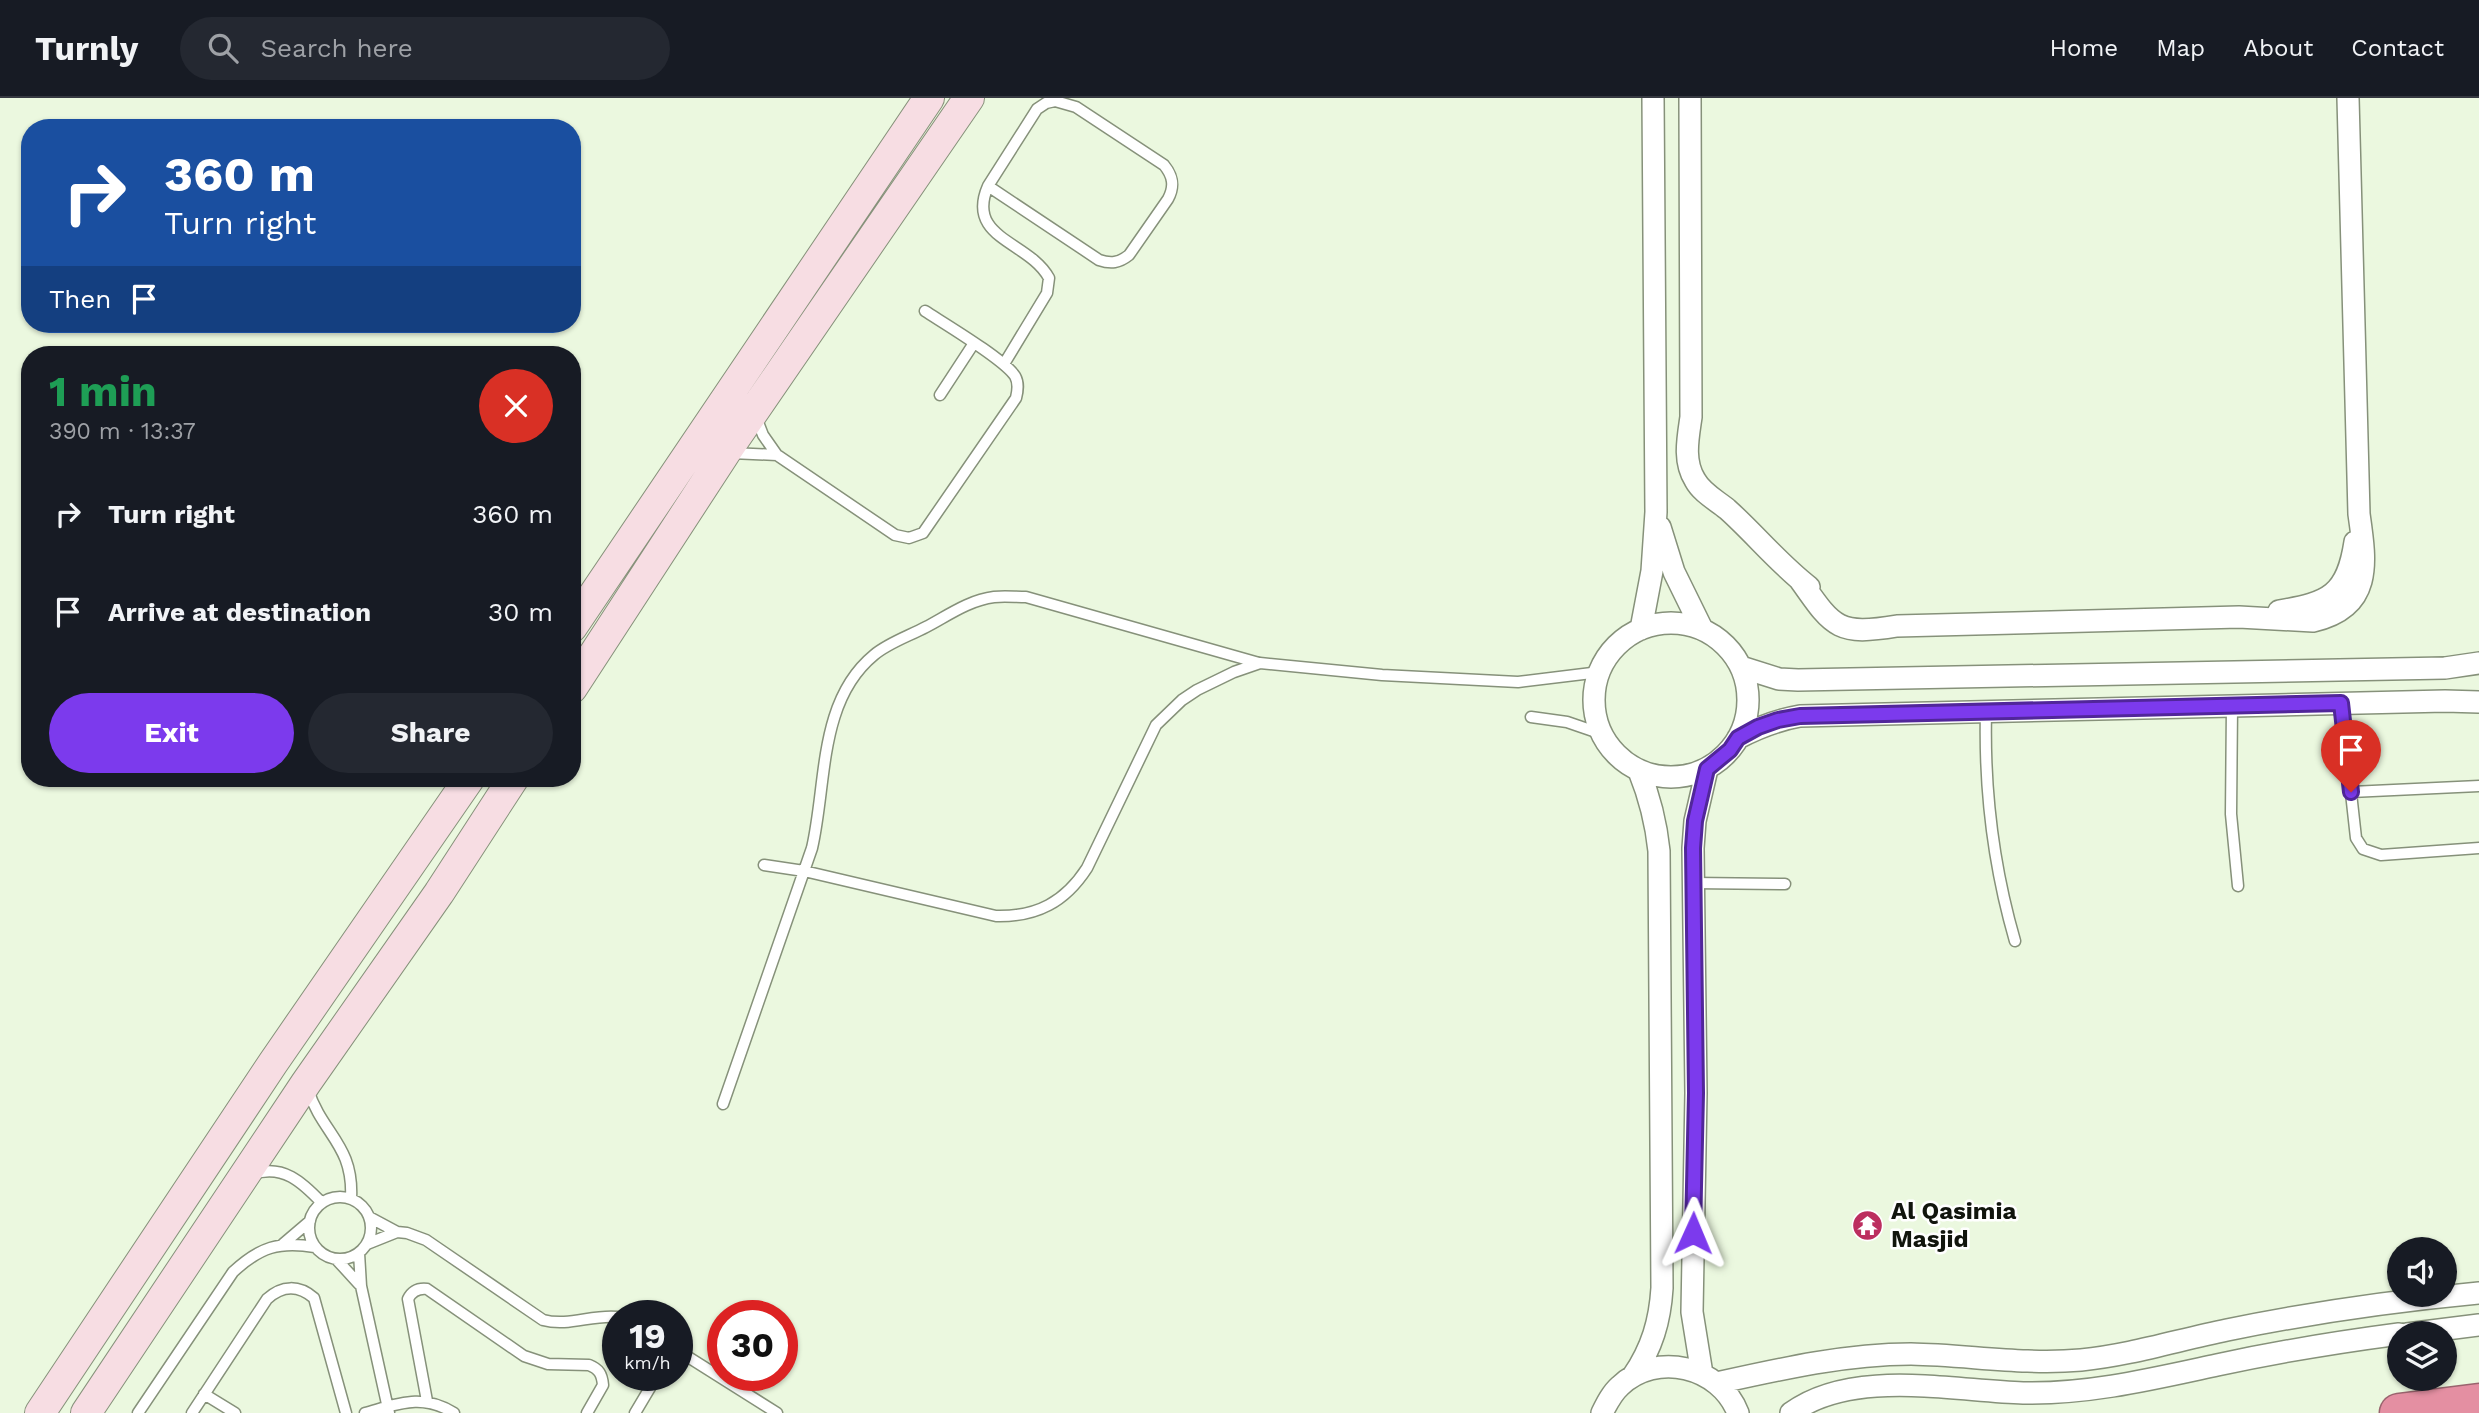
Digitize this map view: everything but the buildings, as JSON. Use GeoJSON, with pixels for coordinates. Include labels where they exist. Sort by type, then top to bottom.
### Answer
{"type":"FeatureCollection","features":[{"type":"Feature","properties":{"kind":"highway"},"geometry":{"type":"LineString","coordinates":[[2399,1413],[2479,1403]]}},
{"type":"Feature","properties":{"kind":"main road"},"geometry":{"type":"LineString","coordinates":[[581,614],[929,98]]}},
{"type":"Feature","properties":{"kind":"main road"},"geometry":{"type":"LineString","coordinates":[[581,674],[724,453],[970,98]]}},
{"type":"Feature","properties":{"kind":"main road"},"geometry":{"type":"LineString","coordinates":[[40,1413],[273,1063],[463,787]]}},
{"type":"Feature","properties":{"kind":"main road"},"geometry":{"type":"LineString","coordinates":[[86,1413],[306,1083],[439,893],[508,787]]}},
{"type":"Feature","properties":{"kind":"street"},"geometry":{"type":"LineString","coordinates":[[1641,629],[1652,571],[1656,512],[1653,98]]}},
{"type":"Feature","properties":{"kind":"street"},"geometry":{"type":"LineString","coordinates":[[1690,98],[1691,417],[1702,470],[1727,510],[1800,580],[1823,613],[1836,624],[1856,631],[1897,626],[2239,617],[2313,621],[2343,607],[2359,587],[2364,575],[2359,514],[2348,98]]}},
{"type":"Feature","properties":{"kind":"street"},"geometry":{"type":"LineString","coordinates":[[1656,512],[1674,572],[1702,629]]}},
{"type":"Feature","properties":{"kind":"street"},"geometry":{"type":"LineString","coordinates":[[1681,623],[1702,629],[1725,644],[1741,667],[1746,681],[1748,703],[1738,738],[1725,755],[1707,769],[1690,775],[1673,778],[1639,771],[1618,756],[1602,734],[1594,703],[1600,672],[1616,647],[1641,629],[1681,623]]}},
{"type":"Feature","properties":{"kind":"street"},"geometry":{"type":"LineString","coordinates":[[1741,667],[1769,677],[1798,680],[2445,668],[2479,663]]}},
{"type":"Feature","properties":{"kind":"street"},"geometry":{"type":"LineString","coordinates":[[1738,738],[1758,727],[1800,716],[2479,702]]}},
{"type":"Feature","properties":{"kind":"street"},"geometry":{"type":"LineString","coordinates":[[1707,769],[1695,821],[1693,883],[1696,1093],[1692,1312],[1710,1379]]}},
{"type":"Feature","properties":{"kind":"street"},"geometry":{"type":"LineString","coordinates":[[1633,1376],[1652,1343],[1662,1288],[1659,851],[1650,796],[1639,771]]}},
{"type":"Feature","properties":{"kind":"street"},"geometry":{"type":"LineString","coordinates":[[1710,1379],[1880,1355],[1937,1355],[2032,1362],[2081,1360],[2128,1354],[2295,1317],[2378,1304],[2479,1293]]}},
{"type":"Feature","properties":{"kind":"street"},"geometry":{"type":"LineString","coordinates":[[2457,1328],[2479,1325]]}},
{"type":"Feature","properties":{"kind":"street"},"geometry":{"type":"LineString","coordinates":[[1791,1413],[1821,1397],[1880,1387],[1947,1386],[2024,1393],[2101,1389],[2297,1348],[2387,1336]]}},
{"type":"Feature","properties":{"kind":"street"},"geometry":{"type":"LineString","coordinates":[[1601,1413],[1620,1385],[1650,1369],[1668,1366],[1685,1368],[1710,1379],[1728,1395],[1738,1413]]}},
{"type":"Feature","properties":{"kind":"lane"},"geometry":{"type":"LineString","coordinates":[[988,186],[1099,260],[1115,263],[1129,255],[1168,198],[1173,181],[1164,165],[1076,107],[1055,101],[1037,109],[988,186],[983,198],[985,222],[1039,265],[1049,278],[1047,293],[1003,364]]}},
{"type":"Feature","properties":{"kind":"lane"},"geometry":{"type":"LineString","coordinates":[[754,412],[763,435],[777,455],[895,536],[916,537],[929,528],[1016,398],[1017,380],[1003,364],[925,311]]}},
{"type":"Feature","properties":{"kind":"lane"},"geometry":{"type":"LineString","coordinates":[[940,395],[974,343]]}},
{"type":"Feature","properties":{"kind":"lane"},"geometry":{"type":"LineString","coordinates":[[724,453],[777,455]]}},
{"type":"Feature","properties":{"kind":"lane"},"geometry":{"type":"LineString","coordinates":[[723,1104],[812,848],[819,820],[830,733],[837,707],[849,681],[875,654],[965,606],[993,597],[1026,597],[1260,663],[1382,675],[1518,682],[1600,672]]}},
{"type":"Feature","properties":{"kind":"lane"},"geometry":{"type":"LineString","coordinates":[[764,865],[804,871],[996,916],[1027,914],[1041,910],[1067,894],[1087,868],[1156,724],[1197,690],[1215,680],[1260,663]]}},
{"type":"Feature","properties":{"kind":"lane"},"geometry":{"type":"LineString","coordinates":[[2341,703],[2356,838],[2369,852],[2381,855],[2479,848]]}},
{"type":"Feature","properties":{"kind":"lane"},"geometry":{"type":"LineString","coordinates":[[2232,706],[2230,790],[2238,886]]}},
{"type":"Feature","properties":{"kind":"lane"},"geometry":{"type":"LineString","coordinates":[[1986,712],[1985,751],[1990,828],[1999,879],[2015,941]]}},
{"type":"Feature","properties":{"kind":"lane"},"geometry":{"type":"LineString","coordinates":[[1531,717],[1567,722],[1602,734]]}},
{"type":"Feature","properties":{"kind":"lane"},"geometry":{"type":"LineString","coordinates":[[2351,792],[2479,786]]}},
{"type":"Feature","properties":{"kind":"lane"},"geometry":{"type":"LineString","coordinates":[[1693,883],[1785,884]]}},
{"type":"Feature","properties":{"kind":"lane"},"geometry":{"type":"LineString","coordinates":[[306,1083],[320,1118],[347,1159],[352,1184],[351,1199]]}},
{"type":"Feature","properties":{"kind":"lane"},"geometry":{"type":"LineString","coordinates":[[241,1180],[258,1172],[288,1173],[306,1186],[322,1203]]}},
{"type":"Feature","properties":{"kind":"lane"},"geometry":{"type":"LineString","coordinates":[[361,1286],[337,1260],[321,1253],[309,1235],[313,1213],[322,1203],[333,1198],[351,1199],[359,1203],[369,1217],[371,1226],[363,1249],[361,1286],[389,1410]]}},
{"type":"Feature","properties":{"kind":"lane"},"geometry":{"type":"LineString","coordinates":[[369,1217],[397,1232],[426,1240],[543,1320],[564,1323],[602,1316]]}},
{"type":"Feature","properties":{"kind":"lane"},"geometry":{"type":"LineString","coordinates":[[138,1413],[233,1272],[254,1255],[283,1244],[310,1221]]}},
{"type":"Feature","properties":{"kind":"lane"},"geometry":{"type":"LineString","coordinates":[[337,1260],[346,1259],[397,1232]]}},
{"type":"Feature","properties":{"kind":"lane"},"geometry":{"type":"LineString","coordinates":[[283,1244],[315,1247]]}},
{"type":"Feature","properties":{"kind":"lane"},"geometry":{"type":"LineString","coordinates":[[192,1413],[267,1299],[280,1290],[299,1288],[314,1298],[346,1413]]}},
{"type":"Feature","properties":{"kind":"lane"},"geometry":{"type":"LineString","coordinates":[[427,1401],[408,1299],[411,1294],[421,1289],[427,1289],[524,1356],[548,1364],[589,1365],[595,1368],[600,1372],[603,1385],[587,1413]]}},
{"type":"Feature","properties":{"kind":"lane"},"geometry":{"type":"LineString","coordinates":[[693,1365],[777,1413]]}},
{"type":"Feature","properties":{"kind":"lane"},"geometry":{"type":"LineString","coordinates":[[635,1413],[648,1391]]}},
{"type":"Feature","properties":{"kind":"lane"},"geometry":{"type":"LineString","coordinates":[[204,1394],[235,1413]]}},
{"type":"Feature","properties":{"kind":"lane"},"geometry":{"type":"LineString","coordinates":[[365,1413],[389,1410],[411,1401],[427,1401],[454,1413]]}},
{"type":"Feature","properties":{"kind":"place","name":"Al Qasimia Masjid"},"geometry":{"type":"Point","coordinates":[1868,1225]}},
{"type":"Feature","properties":{"kind":"route"},"geometry":{"type":"LineString","coordinates":[[1693,1233],[1696,1093],[1695,821],[1707,769],[1719,761],[1738,738],[1758,727],[1800,716],[2341,703],[2351,792]]}}]}
